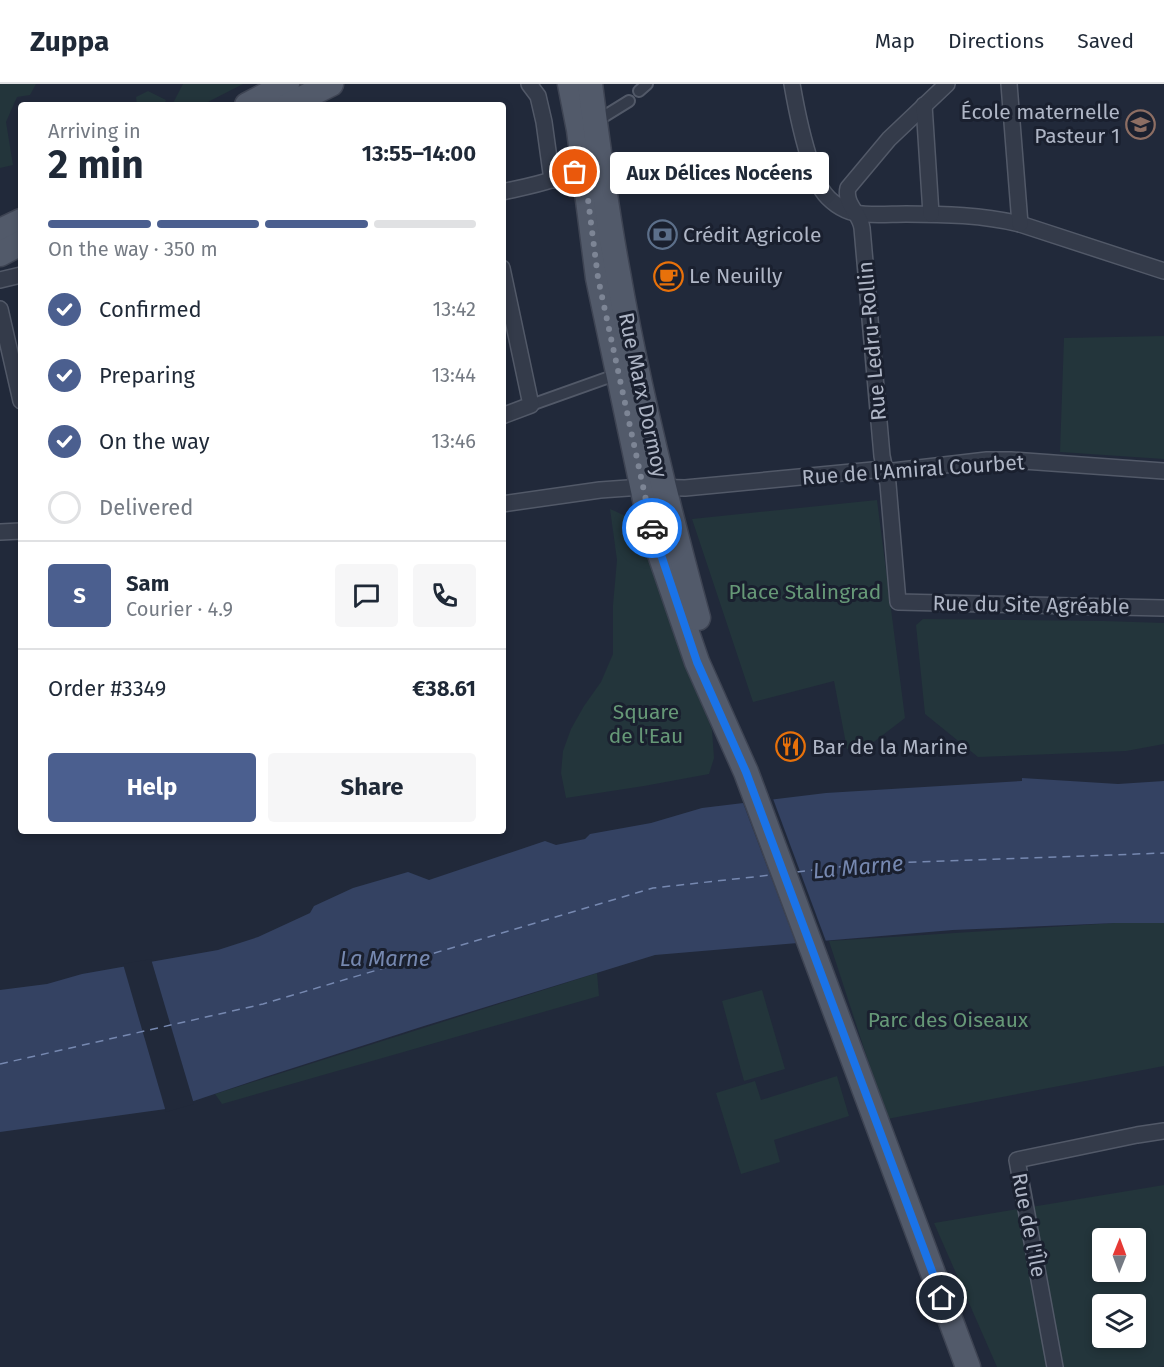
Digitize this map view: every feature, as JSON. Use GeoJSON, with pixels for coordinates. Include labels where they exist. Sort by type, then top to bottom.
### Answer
{"type":"FeatureCollection","features":[{"type":"Feature","properties":{"kind":"main road"},"geometry":{"type":"LineString","coordinates":[[259,95],[287,84]]}},
{"type":"Feature","properties":{"kind":"main road"},"geometry":{"type":"LineString","coordinates":[[296,102],[331,84]]}},
{"type":"Feature","properties":{"kind":"main road","name":"Rue Marx Dormoy"},"geometry":{"type":"LineString","coordinates":[[570,84],[579,130],[593,167],[622,294],[652,488]]}},
{"type":"Feature","properties":{"kind":"main road","name":"Rue Marx Dormoy"},"geometry":{"type":"LineString","coordinates":[[590,84],[595,122],[593,167],[598,278],[618,374],[729,733],[746,772],[968,1367]]}},
{"type":"Feature","properties":{"kind":"main road"},"geometry":{"type":"LineString","coordinates":[[0,231],[18,222]]}},
{"type":"Feature","properties":{"kind":"main road"},"geometry":{"type":"LineString","coordinates":[[0,254],[18,245]]}},
{"type":"Feature","properties":{"kind":"street"},"geometry":{"type":"LineString","coordinates":[[529,84],[538,96],[554,180]]}},
{"type":"Feature","properties":{"kind":"street"},"geometry":{"type":"LineString","coordinates":[[792,84],[801,134],[816,178],[829,199],[839,206],[855,213],[991,218],[1020,224],[1164,272]]}},
{"type":"Feature","properties":{"kind":"street"},"geometry":{"type":"LineString","coordinates":[[931,214],[924,105],[946,84]]}},
{"type":"Feature","properties":{"kind":"street"},"geometry":{"type":"LineString","coordinates":[[1009,84],[1020,224]]}},
{"type":"Feature","properties":{"kind":"street"},"geometry":{"type":"LineString","coordinates":[[595,122],[629,101]]}},
{"type":"Feature","properties":{"kind":"street","name":"Rue Ledru-Rollin"},"geometry":{"type":"LineString","coordinates":[[898,602],[888,484],[882,456],[862,228],[861,221],[846,194],[848,188],[889,139],[924,105]]}},
{"type":"Feature","properties":{"kind":"street"},"geometry":{"type":"LineString","coordinates":[[506,191],[554,180],[593,167]]}},
{"type":"Feature","properties":{"kind":"street"},"geometry":{"type":"LineString","coordinates":[[0,280],[18,276]]}},
{"type":"Feature","properties":{"kind":"street"},"geometry":{"type":"LineString","coordinates":[[506,287],[531,405]]}},
{"type":"Feature","properties":{"kind":"street"},"geometry":{"type":"LineString","coordinates":[[0,309],[18,388]]}},
{"type":"Feature","properties":{"kind":"street"},"geometry":{"type":"LineString","coordinates":[[506,414],[618,374]]}},
{"type":"Feature","properties":{"kind":"street","name":"Rue de l'Amiral Courbet"},"geometry":{"type":"LineString","coordinates":[[506,503],[600,490],[685,488],[873,470],[904,470],[987,460],[1164,471]]}},
{"type":"Feature","properties":{"kind":"street"},"geometry":{"type":"LineString","coordinates":[[0,532],[18,531]]}},
{"type":"Feature","properties":{"kind":"street","name":"Rue du Site Agréable"},"geometry":{"type":"LineString","coordinates":[[898,602],[1164,608]]}},
{"type":"Feature","properties":{"kind":"street","name":"Rue de l'Île"},"geometry":{"type":"LineString","coordinates":[[1056,1367],[1017,1160],[1137,1134],[1164,1131]]}},
{"type":"Feature","properties":{"kind":"green space"},"geometry":{"type":"Polygon","coordinates":[[[0,84],[36,84],[30,95],[17,97],[6,122],[13,165],[0,168],[0,84]]]}},
{"type":"Feature","properties":{"kind":"green space"},"geometry":{"type":"Polygon","coordinates":[[[183,84],[243,84],[208,102],[174,102],[183,84]]]}},
{"type":"Feature","properties":{"kind":"green space"},"geometry":{"type":"Polygon","coordinates":[[[148,91],[166,100],[165,102],[137,102],[136,97],[148,91]]]}},
{"type":"Feature","properties":{"kind":"green space"},"geometry":{"type":"Polygon","coordinates":[[[1164,336],[1164,459],[1060,452],[1064,338],[1164,336]]]}},
{"type":"Feature","properties":{"kind":"green space","name":"Place Stalingrad"},"geometry":{"type":"Polygon","coordinates":[[[877,500],[905,718],[862,751],[847,749],[834,681],[753,702],[692,519],[877,500]]]}},
{"type":"Feature","properties":{"kind":"green space","name":"Square de l'Eau"},"geometry":{"type":"Polygon","coordinates":[[[610,509],[631,519],[639,530],[712,730],[714,758],[709,774],[566,798],[561,773],[563,751],[571,729],[601,682],[613,654],[613,605],[617,560],[610,509]]]}},
{"type":"Feature","properties":{"kind":"green space"},"geometry":{"type":"Polygon","coordinates":[[[923,619],[1164,623],[1164,744],[1126,751],[978,757],[925,714],[916,625],[923,619]]]}},
{"type":"Feature","properties":{"kind":"green space","name":"Parc des Oiseaux"},"geometry":{"type":"Polygon","coordinates":[[[1115,923],[1164,923],[1164,1066],[887,1119],[829,941],[1115,923]]]}},
{"type":"Feature","properties":{"kind":"green space"},"geometry":{"type":"Polygon","coordinates":[[[597,973],[599,996],[222,1104],[215,1094],[597,973]]]}},
{"type":"Feature","properties":{"kind":"green space"},"geometry":{"type":"Polygon","coordinates":[[[762,990],[785,1069],[744,1081],[722,1001],[762,990]]]}},
{"type":"Feature","properties":{"kind":"green space"},"geometry":{"type":"Polygon","coordinates":[[[837,1076],[849,1116],[774,1140],[780,1162],[741,1174],[716,1093],[755,1081],[761,1100],[837,1076]]]}},
{"type":"Feature","properties":{"kind":"green space"},"geometry":{"type":"Polygon","coordinates":[[[1164,1185],[1164,1366],[997,1367],[934,1223],[1164,1185]]]}},
{"type":"Feature","properties":{"kind":"water","name":"La Marne"},"geometry":{"type":"Polygon","coordinates":[[[1022,778],[1118,784],[1164,781],[1164,923],[953,930],[655,955],[424,1026],[173,1108],[0,1132],[0,990],[47,984],[82,974],[218,950],[258,937],[310,913],[314,906],[353,888],[408,872],[429,880],[545,841],[556,845],[585,839],[590,834],[651,823],[702,808],[826,793],[1022,781],[1022,778]]]}},
{"type":"Feature","properties":{"kind":"pier"},"geometry":{"type":"Polygon","coordinates":[[[772,796],[827,944],[797,946],[742,800],[772,796]]]}},
{"type":"Feature","properties":{"kind":"pier"},"geometry":{"type":"Polygon","coordinates":[[[151,959],[194,1104],[166,1112],[123,964],[151,959]]]}},
{"type":"Feature","properties":{"kind":"ferry route"},"geometry":{"type":"LineString","coordinates":[[797,872],[863,864],[1164,853]]}},
{"type":"Feature","properties":{"kind":"ferry route"},"geometry":{"type":"LineString","coordinates":[[0,1064],[263,1004],[653,888],[771,875]]}},
{"type":"Feature","properties":{"kind":"way so far"},"geometry":{"type":"LineString","coordinates":[[575,172],[584,168],[598,278],[652,528]]}},
{"type":"Feature","properties":{"kind":"place","name":"École maternelle Pasteur 1"},"geometry":{"type":"Point","coordinates":[1141,124]}},
{"type":"Feature","properties":{"kind":"place","name":"Aux Délices Nocéens"},"geometry":{"type":"Point","coordinates":[575,172]}},
{"type":"Feature","properties":{"kind":"place","name":"Crédit Agricole"},"geometry":{"type":"Point","coordinates":[662,235]}},
{"type":"Feature","properties":{"kind":"place","name":"Le Neuilly"},"geometry":{"type":"Point","coordinates":[668,276]}},
{"type":"Feature","properties":{"kind":"place","name":"Bar de la Marine"},"geometry":{"type":"Point","coordinates":[791,747]}},
{"type":"Feature","properties":{"kind":"route"},"geometry":{"type":"LineString","coordinates":[[652,528],[697,662],[746,772],[942,1298]]}}]}
